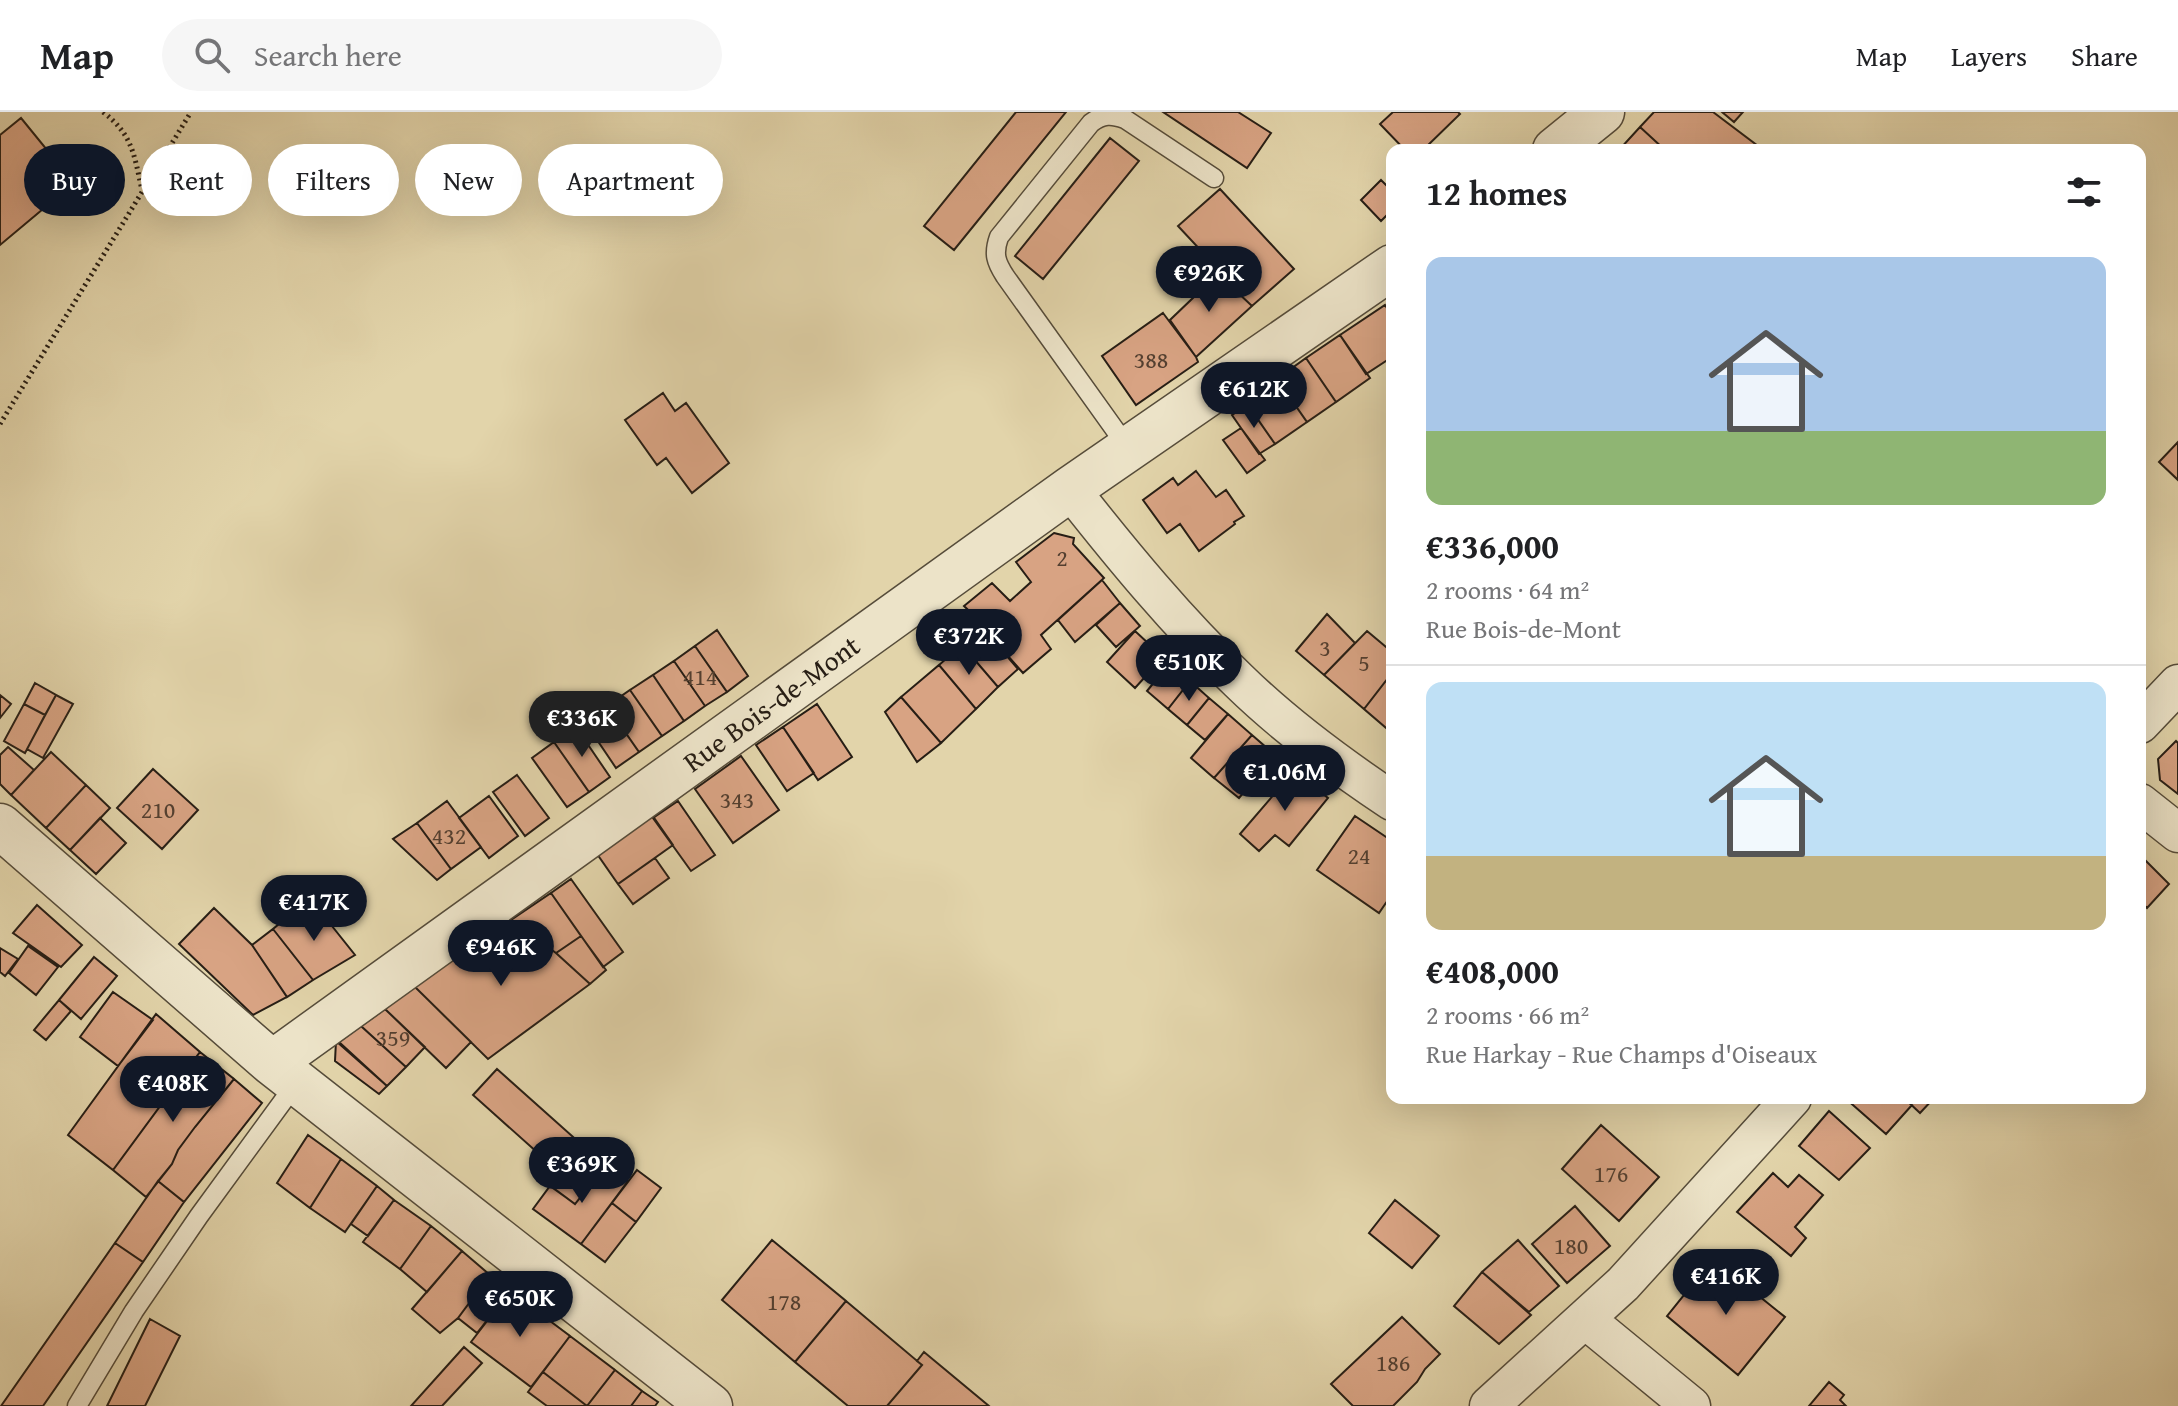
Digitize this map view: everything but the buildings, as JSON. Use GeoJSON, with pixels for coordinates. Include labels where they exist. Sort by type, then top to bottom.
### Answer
{"type":"FeatureCollection","features":[{"type":"Feature","properties":{"kind":"street"},"geometry":{"type":"LineString","coordinates":[[1562,144],[1602,112]]}},
{"type":"Feature","properties":{"kind":"street","name":"Rue Bois-de-Mont"},"geometry":{"type":"LineString","coordinates":[[285,1072],[1070,489],[1386,271]]}},
{"type":"Feature","properties":{"kind":"street"},"geometry":{"type":"LineString","coordinates":[[1070,489],[1143,577],[1239,681],[1330,757],[1386,797]]}},
{"type":"Feature","properties":{"kind":"street"},"geometry":{"type":"LineString","coordinates":[[2146,718],[2178,684]]}},
{"type":"Feature","properties":{"kind":"street"},"geometry":{"type":"LineString","coordinates":[[2146,808],[2178,833]]}},
{"type":"Feature","properties":{"kind":"street"},"geometry":{"type":"LineString","coordinates":[[0,826],[285,1072],[710,1406]]}},
{"type":"Feature","properties":{"kind":"street"},"geometry":{"type":"LineString","coordinates":[[1489,1406],[1623,1284],[1787,1104]]}},
{"type":"Feature","properties":{"kind":"street"},"geometry":{"type":"LineString","coordinates":[[1585,1319],[1691,1406]]}},
{"type":"Feature","properties":{"kind":"lane"},"geometry":{"type":"LineString","coordinates":[[1128,448],[1005,276],[996,261],[995,249],[999,237],[1098,117],[1111,114],[1125,119],[1214,178]]}},
{"type":"Feature","properties":{"kind":"lane"},"geometry":{"type":"LineString","coordinates":[[77,1406],[134,1311],[199,1216],[285,1072]]}},
{"type":"Feature","properties":{"kind":"path"},"geometry":{"type":"LineString","coordinates":[[103,112],[125,133],[132,146],[141,186]]}},
{"type":"Feature","properties":{"kind":"path"},"geometry":{"type":"LineString","coordinates":[[171,144],[191,112]]}},
{"type":"Feature","properties":{"kind":"path"},"geometry":{"type":"LineString","coordinates":[[0,424],[141,193]]}}]}
